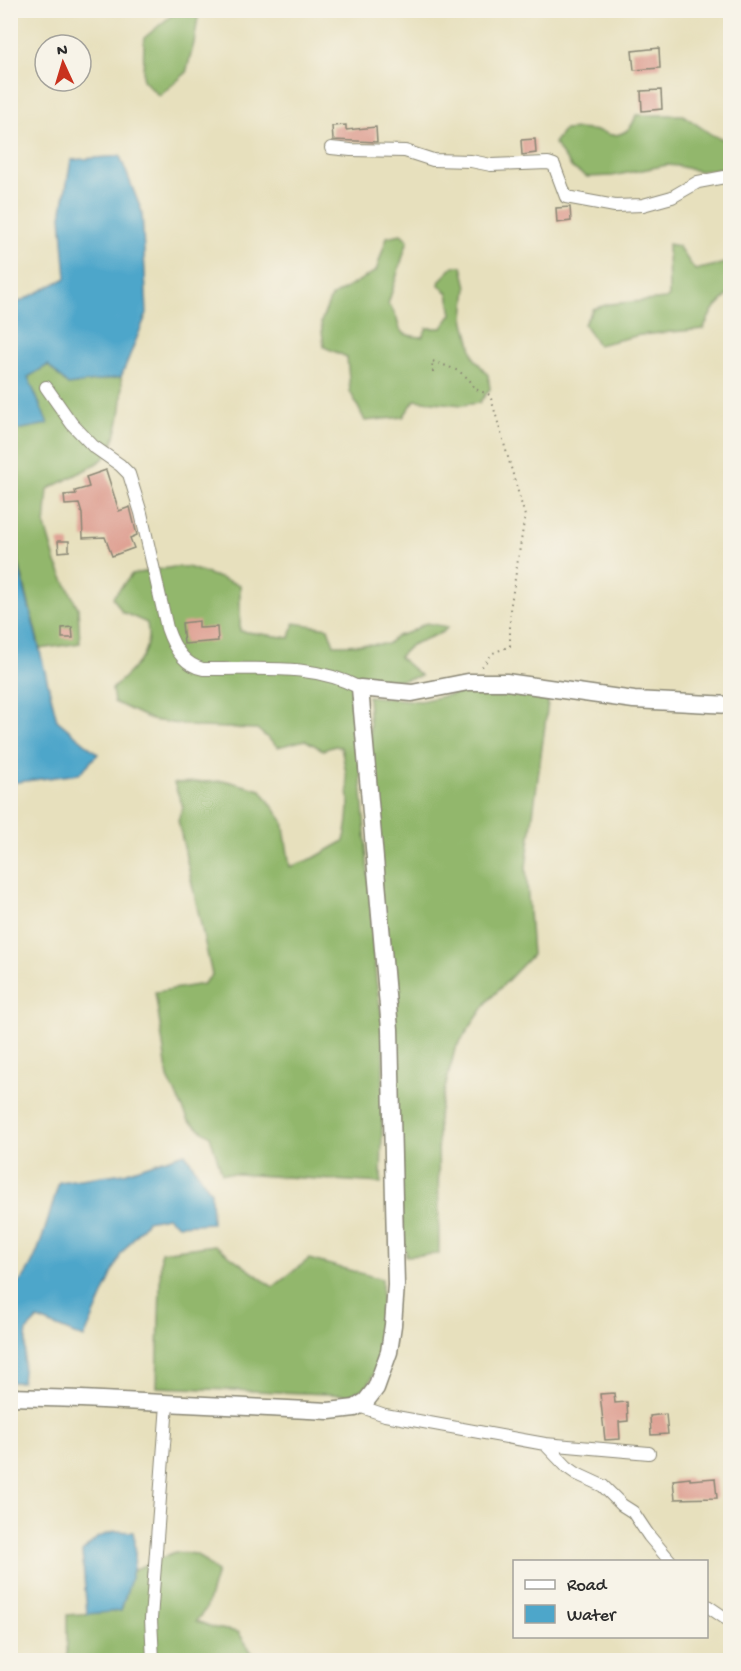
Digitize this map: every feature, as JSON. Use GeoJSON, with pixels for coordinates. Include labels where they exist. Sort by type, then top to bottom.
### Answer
{"type":"FeatureCollection","features":[{"type":"Feature","properties":{"kind":"street"},"geometry":{"type":"LineString","coordinates":[[332,148],[405,151],[433,160],[471,161],[490,165],[548,163],[554,165],[566,197],[615,206],[643,205],[672,197],[698,182],[730,176]]}},
{"type":"Feature","properties":{"kind":"street"},"geometry":{"type":"LineString","coordinates":[[46,387],[72,424],[93,446],[129,474],[141,513],[167,628],[173,644],[190,664],[203,669],[309,671],[335,676],[360,688],[412,693],[468,682],[506,682],[634,700],[730,705]]}},
{"type":"Feature","properties":{"kind":"street"},"geometry":{"type":"LineString","coordinates":[[10,1397],[319,1411],[348,1410],[359,1406],[376,1388],[389,1352],[395,1305],[396,1241],[390,1029],[360,688]]}},
{"type":"Feature","properties":{"kind":"street"},"geometry":{"type":"LineString","coordinates":[[153,1660],[152,1608],[167,1404]]}},
{"type":"Feature","properties":{"kind":"street"},"geometry":{"type":"LineString","coordinates":[[359,1406],[385,1415],[545,1444],[649,1453]]}},
{"type":"Feature","properties":{"kind":"street"},"geometry":{"type":"LineString","coordinates":[[545,1444],[572,1471],[603,1486],[622,1505],[633,1512],[669,1560]]}},
{"type":"Feature","properties":{"kind":"street"},"geometry":{"type":"LineString","coordinates":[[708,1606],[725,1618],[730,1618]]}},
{"type":"Feature","properties":{"kind":"path"},"geometry":{"type":"LineString","coordinates":[[433,372],[432,361],[458,370],[471,380],[474,389],[490,395],[525,516],[510,610],[510,646],[493,653],[468,682]]}},
{"type":"Feature","properties":{"kind":"green space"},"geometry":{"type":"Polygon","coordinates":[[[177,11],[199,11],[194,43],[186,73],[159,96],[143,80],[144,38],[177,11]]]}},
{"type":"Feature","properties":{"kind":"green space"},"geometry":{"type":"Polygon","coordinates":[[[636,115],[683,115],[712,135],[726,140],[730,158],[725,169],[698,171],[667,165],[612,176],[587,177],[572,168],[554,143],[564,130],[600,131],[612,135],[625,132],[633,123],[636,115]]]}},
{"type":"Feature","properties":{"kind":"green space"},"geometry":{"type":"Polygon","coordinates":[[[401,234],[408,240],[388,304],[401,331],[411,336],[422,337],[427,328],[442,328],[452,314],[448,293],[439,285],[440,280],[454,266],[462,266],[467,287],[464,318],[474,358],[488,375],[490,389],[479,403],[462,405],[415,400],[403,417],[365,421],[350,391],[347,357],[324,347],[321,322],[331,297],[376,271],[387,237],[401,234]]]}},
{"type":"Feature","properties":{"kind":"green space"},"geometry":{"type":"Polygon","coordinates":[[[668,244],[678,246],[695,270],[730,262],[730,293],[713,310],[703,329],[640,335],[598,345],[584,324],[593,309],[609,304],[666,299],[669,296],[668,244]]]}},
{"type":"Feature","properties":{"kind":"green space"},"geometry":{"type":"Polygon","coordinates":[[[48,365],[68,385],[121,377],[122,396],[117,430],[104,458],[48,489],[45,526],[56,563],[78,608],[80,643],[40,649],[11,530],[10,431],[48,424],[28,377],[48,365]]]}},
{"type":"Feature","properties":{"kind":"green space"},"geometry":{"type":"Polygon","coordinates":[[[188,567],[240,585],[240,631],[290,638],[294,623],[328,628],[334,645],[387,644],[397,636],[426,623],[448,627],[443,632],[411,645],[399,657],[421,676],[402,680],[368,680],[350,696],[359,752],[376,980],[384,1030],[381,1183],[222,1173],[210,1136],[189,1121],[168,1078],[155,992],[203,984],[212,975],[178,820],[183,807],[174,783],[227,781],[261,790],[283,821],[290,867],[314,858],[344,841],[349,805],[341,747],[335,746],[323,750],[305,740],[278,747],[257,729],[199,727],[152,720],[114,702],[112,689],[140,660],[147,644],[148,634],[147,623],[122,612],[113,597],[132,574],[188,567]]]}},
{"type":"Feature","properties":{"kind":"green space"},"geometry":{"type":"Polygon","coordinates":[[[468,691],[549,695],[526,867],[532,955],[488,1001],[455,1049],[438,1117],[439,1254],[406,1256],[398,1173],[368,696],[420,701],[468,691]]]}},
{"type":"Feature","properties":{"kind":"green space"},"geometry":{"type":"Polygon","coordinates":[[[215,1245],[273,1287],[309,1259],[382,1279],[380,1363],[367,1387],[350,1395],[157,1387],[161,1252],[215,1245]]]}},
{"type":"Feature","properties":{"kind":"green space"},"geometry":{"type":"Polygon","coordinates":[[[175,1552],[196,1554],[217,1572],[206,1609],[196,1621],[215,1628],[238,1632],[257,1660],[67,1660],[67,1615],[121,1611],[133,1570],[175,1552]]]}},
{"type":"Feature","properties":{"kind":"water"},"geometry":{"type":"Polygon","coordinates":[[[120,156],[142,212],[147,313],[121,377],[68,385],[48,365],[28,377],[48,424],[11,431],[11,306],[66,278],[61,216],[71,160],[120,156]]]}},
{"type":"Feature","properties":{"kind":"water"},"geometry":{"type":"Polygon","coordinates":[[[10,530],[57,720],[98,754],[79,774],[11,783],[10,530]]]}},
{"type":"Feature","properties":{"kind":"water"},"geometry":{"type":"Polygon","coordinates":[[[185,1153],[211,1192],[212,1223],[178,1225],[167,1217],[147,1221],[121,1254],[84,1338],[38,1319],[27,1330],[22,1382],[11,1382],[11,1288],[28,1272],[35,1258],[59,1182],[124,1173],[185,1153]]]}},
{"type":"Feature","properties":{"kind":"water"},"geometry":{"type":"Polygon","coordinates":[[[115,1531],[133,1532],[135,1542],[133,1571],[121,1611],[87,1614],[82,1552],[98,1537],[115,1531]]]}},
{"type":"Feature","properties":{"kind":"building"},"geometry":{"type":"Polygon","coordinates":[[[659,48],[660,68],[634,70],[632,51],[659,48]]]}},
{"type":"Feature","properties":{"kind":"building"},"geometry":{"type":"Polygon","coordinates":[[[661,90],[662,109],[642,111],[641,91],[661,90]]]}},
{"type":"Feature","properties":{"kind":"building"},"geometry":{"type":"Polygon","coordinates":[[[346,125],[346,130],[376,127],[377,142],[333,140],[332,126],[346,125]]]}},
{"type":"Feature","properties":{"kind":"building"},"geometry":{"type":"Polygon","coordinates":[[[535,139],[536,153],[522,155],[521,140],[535,139]]]}},
{"type":"Feature","properties":{"kind":"building"},"geometry":{"type":"Polygon","coordinates":[[[570,207],[571,221],[557,223],[556,208],[570,207]]]}},
{"type":"Feature","properties":{"kind":"building"},"geometry":{"type":"Polygon","coordinates":[[[106,470],[119,511],[130,507],[137,535],[130,538],[134,548],[112,556],[105,537],[83,538],[82,514],[79,504],[65,505],[64,495],[76,494],[75,491],[89,487],[86,477],[106,470]]]}},
{"type":"Feature","properties":{"kind":"building"},"geometry":{"type":"Polygon","coordinates":[[[58,541],[69,541],[69,551],[59,552],[58,541]]]}},
{"type":"Feature","properties":{"kind":"building"},"geometry":{"type":"Polygon","coordinates":[[[199,621],[199,628],[217,627],[218,641],[184,644],[182,623],[199,621]]]}},
{"type":"Feature","properties":{"kind":"building"},"geometry":{"type":"Polygon","coordinates":[[[72,627],[73,638],[62,638],[62,628],[72,627]]]}},
{"type":"Feature","properties":{"kind":"building"},"geometry":{"type":"Polygon","coordinates":[[[614,1393],[615,1403],[627,1402],[628,1421],[619,1422],[620,1439],[605,1440],[600,1394],[614,1393]]]}},
{"type":"Feature","properties":{"kind":"building"},"geometry":{"type":"Polygon","coordinates":[[[666,1414],[668,1434],[651,1435],[650,1416],[666,1414]]]}},
{"type":"Feature","properties":{"kind":"building"},"geometry":{"type":"Polygon","coordinates":[[[690,1478],[690,1480],[715,1478],[717,1498],[675,1499],[673,1480],[690,1478]]]}}]}
